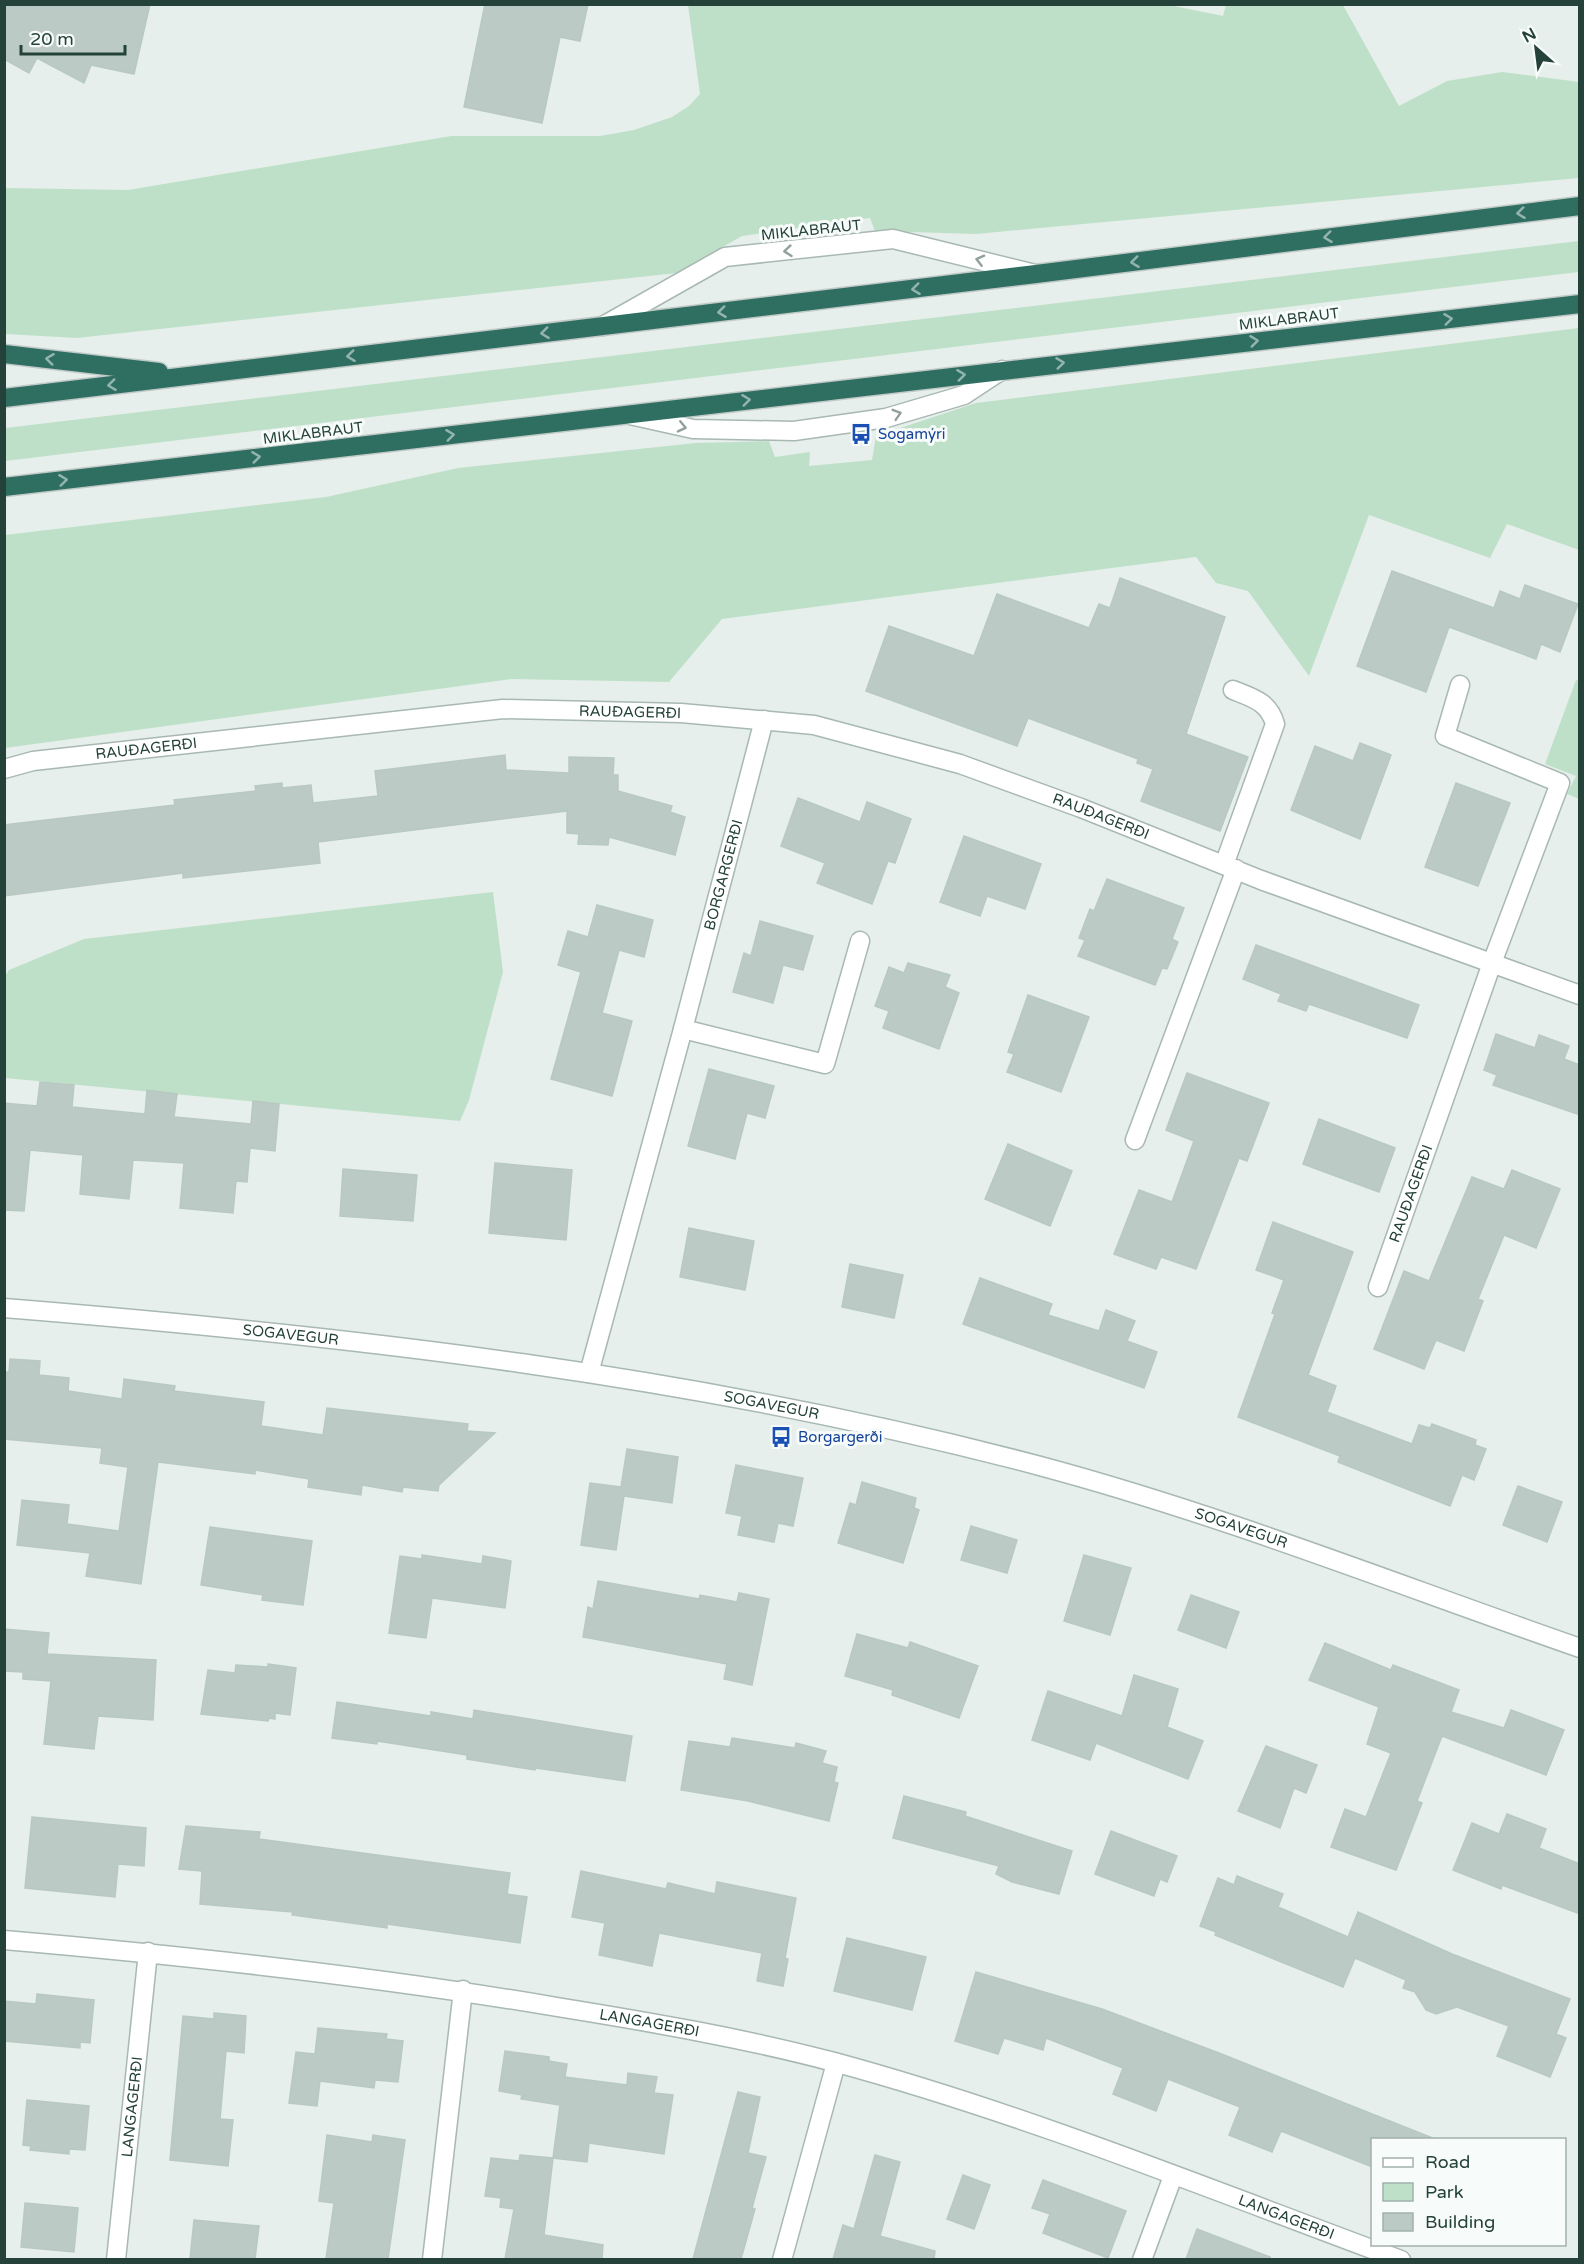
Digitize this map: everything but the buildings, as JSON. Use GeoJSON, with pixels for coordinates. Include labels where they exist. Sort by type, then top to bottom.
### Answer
{"type":"FeatureCollection","features":[{"type":"Feature","properties":{"kind":"highway","name":"MIKLABRAUT"},"geometry":{"type":"LineString","coordinates":[[4,398],[1580,206]]}},
{"type":"Feature","properties":{"kind":"highway","name":"MIKLABRAUT"},"geometry":{"type":"LineString","coordinates":[[4,487],[1580,304]]}},
{"type":"Feature","properties":{"kind":"highway"},"geometry":{"type":"LineString","coordinates":[[4,354],[191,376]]}},
{"type":"Feature","properties":{"kind":"street","name":"MIKLABRAUT"},"geometry":{"type":"LineString","coordinates":[[603,326],[725,257],[893,239],[1036,274]]}},
{"type":"Feature","properties":{"kind":"street","name":"MIKLABRAUT"},"geometry":{"type":"LineString","coordinates":[[625,414],[693,429],[794,431],[886,418],[964,394],[1002,370]]}},
{"type":"Feature","properties":{"kind":"street","name":"RAUÐAGERÐI"},"geometry":{"type":"LineString","coordinates":[[1378,1287],[1492,963],[1560,783],[1445,736],[1460,685]]}},
{"type":"Feature","properties":{"kind":"street"},"geometry":{"type":"LineString","coordinates":[[1135,1140],[1230,867],[1275,724],[1271,710],[1259,700],[1233,690]]}},
{"type":"Feature","properties":{"kind":"street","name":"RAUÐAGERÐI"},"geometry":{"type":"LineString","coordinates":[[4,769],[33,761],[504,709],[681,713],[814,725],[960,764],[1081,808],[1230,867],[1580,995]]}},
{"type":"Feature","properties":{"kind":"street","name":"BORGARGERÐI"},"geometry":{"type":"LineString","coordinates":[[589,1373],[764,720]]}},
{"type":"Feature","properties":{"kind":"street"},"geometry":{"type":"LineString","coordinates":[[683,1029],[825,1064],[860,941]]}},
{"type":"Feature","properties":{"kind":"street","name":"SOGAVEGUR"},"geometry":{"type":"LineString","coordinates":[[4,1308],[309,1336],[589,1373],[882,1426],[1042,1466],[1187,1509],[1580,1648]]}},
{"type":"Feature","properties":{"kind":"street","name":"LANGAGERÐI"},"geometry":{"type":"LineString","coordinates":[[4,1940],[148,1952],[463,1990],[740,2039],[836,2063],[968,2102],[1401,2259]]}},
{"type":"Feature","properties":{"kind":"street","name":"LANGAGERÐI"},"geometry":{"type":"LineString","coordinates":[[116,2259],[148,1952]]}},
{"type":"Feature","properties":{"kind":"street"},"geometry":{"type":"LineString","coordinates":[[432,2259],[463,1990]]}},
{"type":"Feature","properties":{"kind":"street"},"geometry":{"type":"LineString","coordinates":[[782,2259],[836,2063]]}},
{"type":"Feature","properties":{"kind":"street"},"geometry":{"type":"LineString","coordinates":[[1142,2259],[1173,2176]]}},
{"type":"Feature","properties":{"kind":"green space"},"geometry":{"type":"Polygon","coordinates":[[[1164,4],[1223,16],[1226,5],[1343,5],[1399,106],[1447,81],[1502,72],[1579,82],[1579,178],[976,234],[875,231],[870,218],[742,236],[677,273],[77,338],[5,334],[5,188],[128,190],[451,136],[600,136],[634,130],[672,117],[689,106],[700,94],[688,5],[1164,4]]]}},
{"type":"Feature","properties":{"kind":"green space"},"geometry":{"type":"Polygon","coordinates":[[[1579,241],[1579,272],[5,461],[5,428],[1579,241]]]}},
{"type":"Feature","properties":{"kind":"green space"},"geometry":{"type":"Polygon","coordinates":[[[1579,328],[1579,550],[1507,524],[1490,558],[1369,515],[1309,676],[1248,591],[1216,583],[1196,557],[722,619],[669,682],[511,679],[5,748],[5,535],[326,497],[458,468],[696,443],[769,441],[775,457],[810,452],[809,466],[872,460],[876,436],[976,403],[1579,328]]]}},
{"type":"Feature","properties":{"kind":"green space"},"geometry":{"type":"Polygon","coordinates":[[[1576,680],[1580,681],[1579,799],[1567,794],[1576,776],[1545,764],[1576,680]]]}},
{"type":"Feature","properties":{"kind":"green space"},"geometry":{"type":"Polygon","coordinates":[[[493,892],[503,972],[469,1100],[460,1121],[5,1078],[5,976],[9,970],[84,939],[493,892]]]}},
{"type":"Feature","properties":{"kind":"place","name":"Sogamýri"},"geometry":{"type":"Point","coordinates":[861,434]}},
{"type":"Feature","properties":{"kind":"place","name":"Borgargerði"},"geometry":{"type":"Point","coordinates":[781,1437]}}]}
